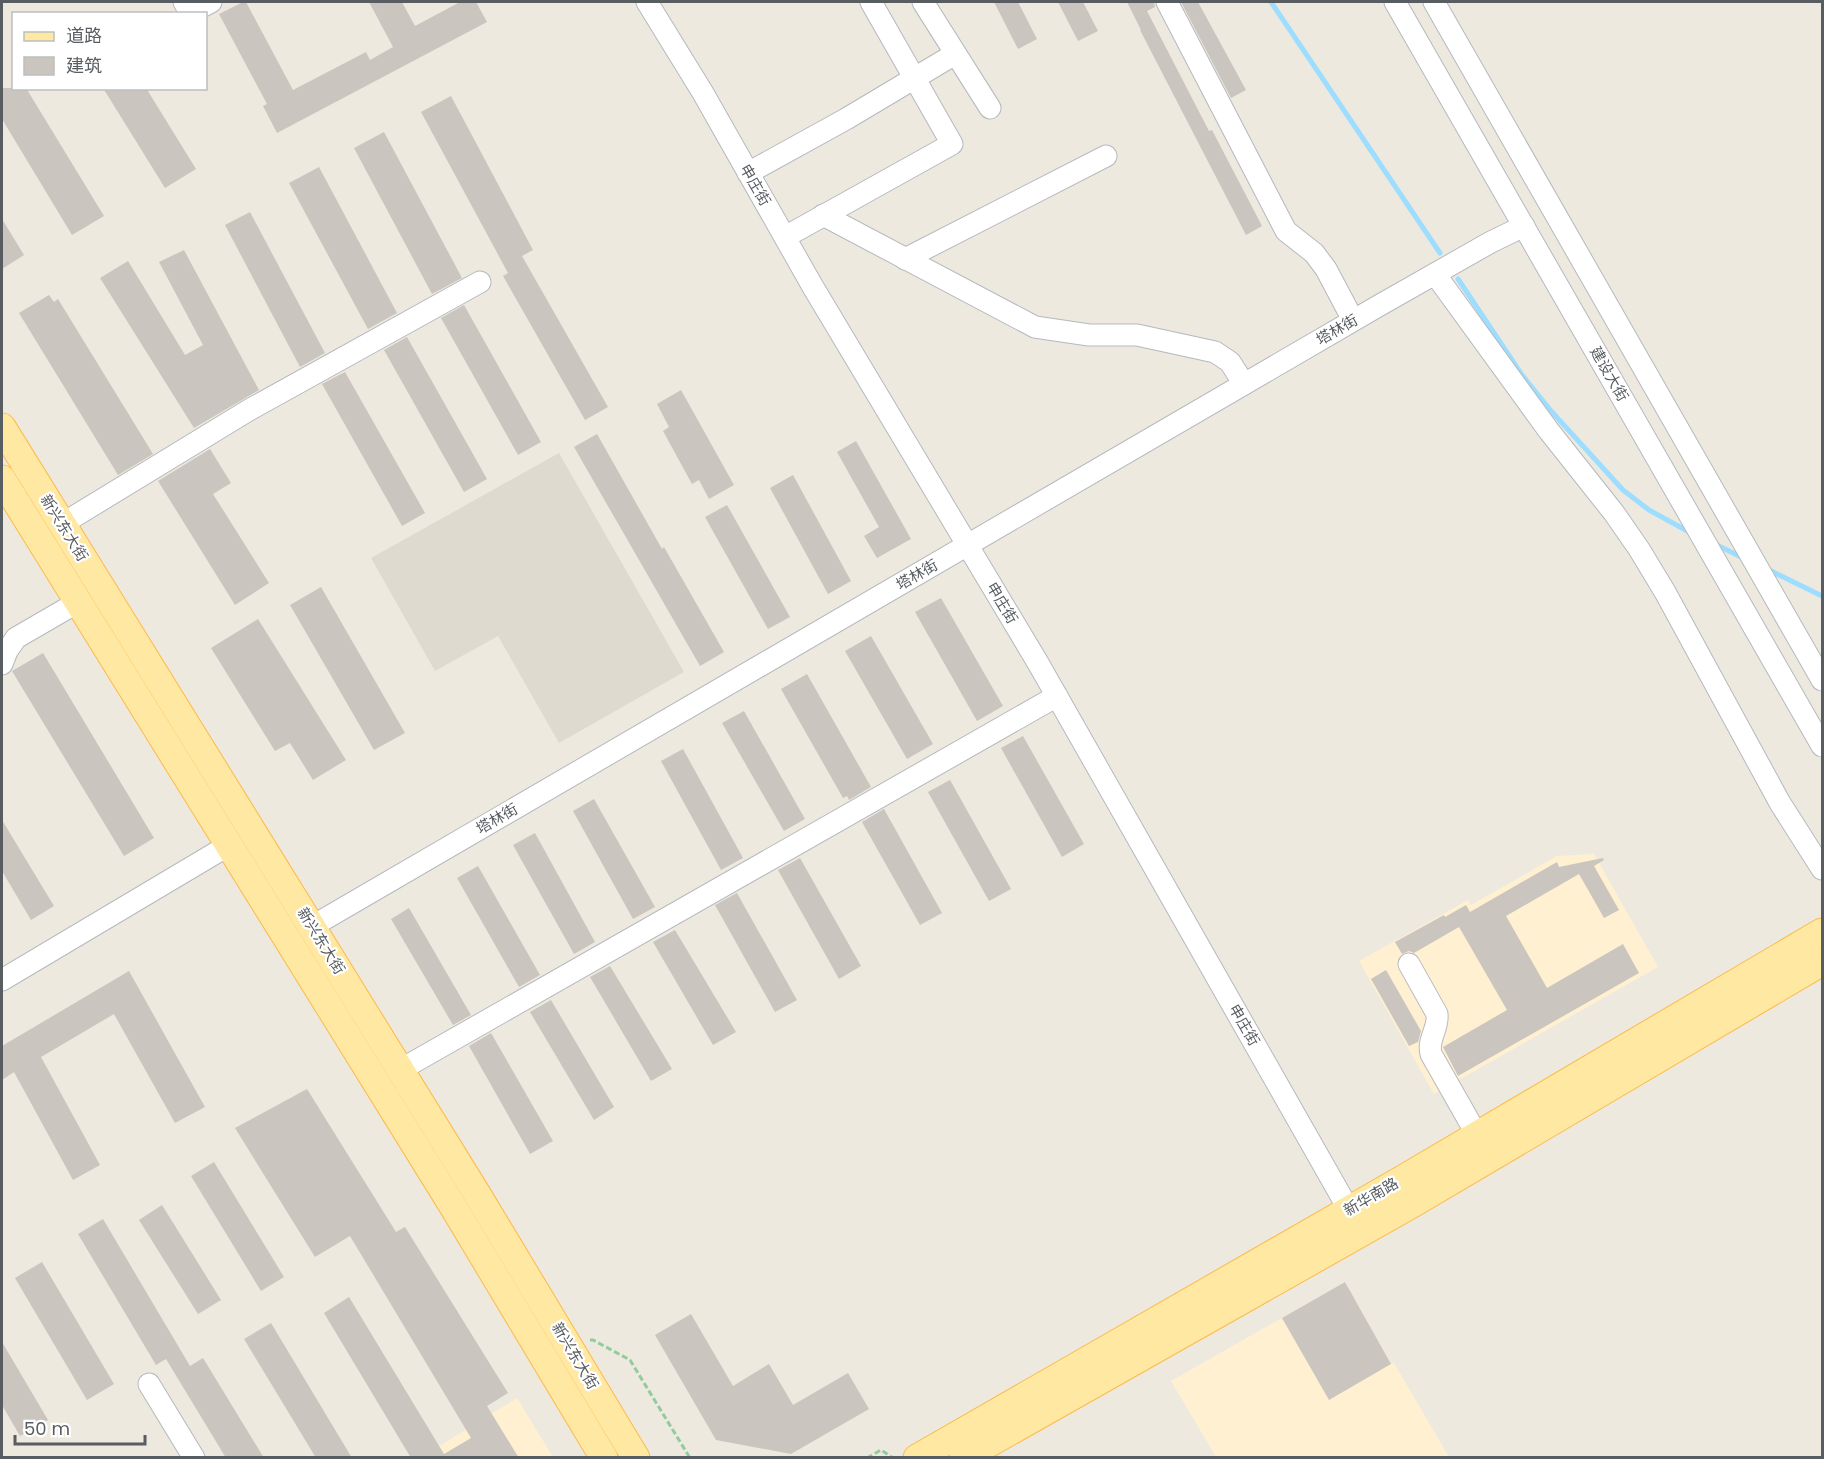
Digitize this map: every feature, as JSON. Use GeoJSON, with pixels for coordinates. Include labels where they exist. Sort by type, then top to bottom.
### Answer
{"type":"FeatureCollection","features":[{"type":"Feature","properties":{"kind":"main road","name":"新兴东大街"},"geometry":{"type":"LineString","coordinates":[[2,427],[400,1070],[636,1458]]}},
{"type":"Feature","properties":{"kind":"main road","name":"新兴东大街"},"geometry":{"type":"LineString","coordinates":[[2,479],[454,1208],[604,1458]]}},
{"type":"Feature","properties":{"kind":"main road","name":"新华南路"},"geometry":{"type":"LineString","coordinates":[[917,1458],[1349,1210],[1822,932]]}},
{"type":"Feature","properties":{"kind":"main road","name":"新华南路"},"geometry":{"type":"LineString","coordinates":[[963,1458],[1414,1203],[1822,962]]}},
{"type":"Feature","properties":{"kind":"street"},"geometry":{"type":"LineString","coordinates":[[192,12],[211,2]]}},
{"type":"Feature","properties":{"kind":"street","name":"申庄街"},"geometry":{"type":"LineString","coordinates":[[647,2],[703,93],[784,237],[1057,696],[1349,1210]]}},
{"type":"Feature","properties":{"kind":"street"},"geometry":{"type":"LineString","coordinates":[[784,237],[952,144],[871,2]]}},
{"type":"Feature","properties":{"kind":"street"},"geometry":{"type":"LineString","coordinates":[[923,2],[990,108]]}},
{"type":"Feature","properties":{"kind":"street"},"geometry":{"type":"LineString","coordinates":[[1167,2],[1286,231],[1314,253],[1326,269],[1353,320]]}},
{"type":"Feature","properties":{"kind":"street","name":"建设大街"},"geometry":{"type":"LineString","coordinates":[[1395,2],[1822,746]]}},
{"type":"Feature","properties":{"kind":"street"},"geometry":{"type":"LineString","coordinates":[[1434,2],[1822,680]]}},
{"type":"Feature","properties":{"kind":"street"},"geometry":{"type":"LineString","coordinates":[[748,172],[956,54]]}},
{"type":"Feature","properties":{"kind":"street"},"geometry":{"type":"LineString","coordinates":[[905,259],[1106,156]]}},
{"type":"Feature","properties":{"kind":"street"},"geometry":{"type":"LineString","coordinates":[[823,215],[1035,327],[1089,335],[1137,334],[1215,352],[1230,362],[1244,384]]}},
{"type":"Feature","properties":{"kind":"street","name":"塔林街"},"geometry":{"type":"LineString","coordinates":[[311,927],[1353,320],[1491,242],[1524,226]]}},
{"type":"Feature","properties":{"kind":"street"},"geometry":{"type":"LineString","coordinates":[[1435,274],[1549,431],[1614,513],[1639,549],[1665,592],[1780,803],[1822,869]]}},
{"type":"Feature","properties":{"kind":"street"},"geometry":{"type":"LineString","coordinates":[[62,524],[249,410],[480,282]]}},
{"type":"Feature","properties":{"kind":"street"},"geometry":{"type":"LineString","coordinates":[[2,664],[16,638],[78,602]]}},
{"type":"Feature","properties":{"kind":"street"},"geometry":{"type":"LineString","coordinates":[[400,1070],[1057,696]]}},
{"type":"Feature","properties":{"kind":"street"},"geometry":{"type":"LineString","coordinates":[[2,980],[229,845]]}},
{"type":"Feature","properties":{"kind":"street"},"geometry":{"type":"LineString","coordinates":[[1409,964],[1437,1014],[1438,1023],[1429,1046],[1431,1054],[1477,1135]]}},
{"type":"Feature","properties":{"kind":"street"},"geometry":{"type":"LineString","coordinates":[[149,1384],[194,1458]]}},
{"type":"Feature","properties":{"kind":"path"},"geometry":{"type":"LineString","coordinates":[[567,1342],[593,1340],[630,1360],[690,1458]]}},
{"type":"Feature","properties":{"kind":"path"},"geometry":{"type":"LineString","coordinates":[[867,1458],[881,1450],[893,1458]]}},
{"type":"Feature","properties":{"kind":"shaded area"},"geometry":{"type":"Polygon","coordinates":[[[559,453],[684,672],[559,743],[498,636],[435,671],[371,558],[559,453]]]}},
{"type":"Feature","properties":{"kind":"shaded area"},"geometry":{"type":"Polygon","coordinates":[[[1594,854],[1658,967],[1434,1094],[1359,961],[1468,900],[1471,905],[1557,856],[1594,854]]]}},
{"type":"Feature","properties":{"kind":"shaded area"},"geometry":{"type":"Polygon","coordinates":[[[1345,1282],[1391,1364],[1394,1363],[1449,1457],[1216,1457],[1171,1381],[1345,1282]]]}},
{"type":"Feature","properties":{"kind":"shaded area"},"geometry":{"type":"Polygon","coordinates":[[[517,1398],[553,1457],[420,1458],[517,1398]]]}},
{"type":"Feature","properties":{"kind":"building"},"geometry":{"type":"Polygon","coordinates":[[[246,2],[293,90],[366,52],[370,60],[393,47],[369,2],[402,2],[415,26],[460,2],[476,2],[487,22],[277,133],[263,106],[267,104],[219,14],[246,2]]]}},
{"type":"Feature","properties":{"kind":"building"},"geometry":{"type":"Polygon","coordinates":[[[994,2],[1018,2],[1037,39],[1018,49],[994,2]]]}},
{"type":"Feature","properties":{"kind":"building"},"geometry":{"type":"Polygon","coordinates":[[[1058,2],[1083,2],[1098,31],[1078,41],[1058,2]]]}},
{"type":"Feature","properties":{"kind":"building"},"geometry":{"type":"Polygon","coordinates":[[[1127,2],[1154,2],[1155,7],[1147,11],[1209,131],[1212,130],[1262,226],[1246,235],[1140,30],[1127,2]]]}},
{"type":"Feature","properties":{"kind":"building"},"geometry":{"type":"Polygon","coordinates":[[[1181,2],[1198,2],[1246,90],[1231,98],[1181,2]]]}},
{"type":"Feature","properties":{"kind":"building"},"geometry":{"type":"Polygon","coordinates":[[[2,88],[27,90],[104,216],[72,235],[2,119],[2,88]]]}},
{"type":"Feature","properties":{"kind":"building"},"geometry":{"type":"Polygon","coordinates":[[[104,90],[147,90],[196,169],[165,188],[104,90]]]}},
{"type":"Feature","properties":{"kind":"building"},"geometry":{"type":"Polygon","coordinates":[[[451,96],[533,250],[522,256],[608,407],[585,420],[503,276],[508,273],[421,112],[451,96]]]}},
{"type":"Feature","properties":{"kind":"building"},"geometry":{"type":"Polygon","coordinates":[[[384,132],[462,278],[432,294],[354,148],[384,132]]]}},
{"type":"Feature","properties":{"kind":"building"},"geometry":{"type":"Polygon","coordinates":[[[319,167],[397,313],[368,329],[289,183],[319,167]]]}},
{"type":"Feature","properties":{"kind":"building"},"geometry":{"type":"Polygon","coordinates":[[[250,212],[325,353],[300,367],[225,225],[250,212]]]}},
{"type":"Feature","properties":{"kind":"building"},"geometry":{"type":"Polygon","coordinates":[[[2,219],[24,255],[2,269],[2,219]]]}},
{"type":"Feature","properties":{"kind":"building"},"geometry":{"type":"Polygon","coordinates":[[[184,250],[259,390],[194,428],[100,278],[128,261],[185,355],[203,345],[159,262],[184,250]]]}},
{"type":"Feature","properties":{"kind":"building"},"geometry":{"type":"Polygon","coordinates":[[[49,295],[54,302],[58,299],[153,454],[118,475],[19,313],[49,295]]]}},
{"type":"Feature","properties":{"kind":"building"},"geometry":{"type":"Polygon","coordinates":[[[464,305],[541,442],[518,455],[441,318],[464,305]]]}},
{"type":"Feature","properties":{"kind":"building"},"geometry":{"type":"Polygon","coordinates":[[[407,337],[487,479],[464,492],[384,350],[407,337]]]}},
{"type":"Feature","properties":{"kind":"building"},"geometry":{"type":"Polygon","coordinates":[[[345,372],[425,513],[402,526],[322,384],[345,372]]]}},
{"type":"Feature","properties":{"kind":"building"},"geometry":{"type":"Polygon","coordinates":[[[681,390],[734,485],[709,499],[699,480],[692,484],[663,431],[669,427],[657,404],[681,390]]]}},
{"type":"Feature","properties":{"kind":"building"},"geometry":{"type":"Polygon","coordinates":[[[597,434],[724,652],[700,666],[574,447],[597,434]]]}},
{"type":"Feature","properties":{"kind":"building"},"geometry":{"type":"Polygon","coordinates":[[[856,441],[911,539],[877,558],[864,536],[879,527],[837,452],[856,441]]]}},
{"type":"Feature","properties":{"kind":"building"},"geometry":{"type":"Polygon","coordinates":[[[210,449],[231,483],[213,494],[269,583],[235,605],[158,481],[210,449]]]}},
{"type":"Feature","properties":{"kind":"building"},"geometry":{"type":"Polygon","coordinates":[[[793,475],[851,581],[828,594],[770,488],[793,475]]]}},
{"type":"Feature","properties":{"kind":"building"},"geometry":{"type":"Polygon","coordinates":[[[727,505],[790,617],[768,629],[705,517],[727,505]]]}},
{"type":"Feature","properties":{"kind":"building"},"geometry":{"type":"Polygon","coordinates":[[[321,587],[405,733],[374,750],[290,605],[321,587]]]}},
{"type":"Feature","properties":{"kind":"building"},"geometry":{"type":"Polygon","coordinates":[[[941,598],[1003,706],[977,721],[915,612],[941,598]]]}},
{"type":"Feature","properties":{"kind":"building"},"geometry":{"type":"Polygon","coordinates":[[[258,619],[346,760],[313,780],[290,743],[275,751],[211,648],[258,619]]]}},
{"type":"Feature","properties":{"kind":"building"},"geometry":{"type":"Polygon","coordinates":[[[871,636],[933,744],[907,759],[845,651],[871,636]]]}},
{"type":"Feature","properties":{"kind":"building"},"geometry":{"type":"Polygon","coordinates":[[[43,653],[154,838],[124,856],[12,671],[43,653]]]}},
{"type":"Feature","properties":{"kind":"building"},"geometry":{"type":"Polygon","coordinates":[[[807,674],[871,787],[849,800],[847,796],[843,798],[781,689],[807,674]]]}},
{"type":"Feature","properties":{"kind":"building"},"geometry":{"type":"Polygon","coordinates":[[[744,711],[805,819],[784,831],[722,723],[744,711]]]}},
{"type":"Feature","properties":{"kind":"building"},"geometry":{"type":"Polygon","coordinates":[[[1023,736],[1084,844],[1062,857],[1001,748],[1023,736]]]}},
{"type":"Feature","properties":{"kind":"building"},"geometry":{"type":"Polygon","coordinates":[[[683,749],[743,858],[721,870],[661,761],[683,749]]]}},
{"type":"Feature","properties":{"kind":"building"},"geometry":{"type":"Polygon","coordinates":[[[950,780],[1011,889],[989,901],[928,792],[950,780]]]}},
{"type":"Feature","properties":{"kind":"building"},"geometry":{"type":"Polygon","coordinates":[[[594,799],[655,907],[633,919],[573,811],[594,799]]]}},
{"type":"Feature","properties":{"kind":"building"},"geometry":{"type":"Polygon","coordinates":[[[884,809],[942,913],[920,925],[862,822],[884,809]]]}},
{"type":"Feature","properties":{"kind":"building"},"geometry":{"type":"Polygon","coordinates":[[[2,820],[54,906],[31,920],[2,871],[2,820]]]}},
{"type":"Feature","properties":{"kind":"building"},"geometry":{"type":"Polygon","coordinates":[[[535,833],[595,942],[574,954],[513,845],[535,833]]]}},
{"type":"Feature","properties":{"kind":"building"},"geometry":{"type":"Polygon","coordinates":[[[800,858],[861,966],[839,979],[778,870],[800,858]]]}},
{"type":"Feature","properties":{"kind":"building"},"geometry":{"type":"Polygon","coordinates":[[[1603,858],[1604,860],[1594,866],[1619,910],[1604,918],[1579,874],[1506,916],[1547,988],[1623,944],[1639,973],[1458,1076],[1443,1047],[1507,1010],[1459,927],[1414,953],[1409,951],[1402,954],[1395,942],[1466,905],[1470,912],[1557,862],[1559,867],[1603,858]]]}},
{"type":"Feature","properties":{"kind":"building"},"geometry":{"type":"Polygon","coordinates":[[[478,866],[540,975],[519,987],[457,878],[478,866]]]}},
{"type":"Feature","properties":{"kind":"building"},"geometry":{"type":"Polygon","coordinates":[[[737,893],[797,1000],[775,1012],[715,905],[737,893]]]}},
{"type":"Feature","properties":{"kind":"building"},"geometry":{"type":"Polygon","coordinates":[[[409,908],[471,1015],[453,1025],[391,919],[409,908]]]}},
{"type":"Feature","properties":{"kind":"building"},"geometry":{"type":"Polygon","coordinates":[[[675,930],[736,1032],[713,1045],[653,942],[675,930]]]}},
{"type":"Feature","properties":{"kind":"building"},"geometry":{"type":"Polygon","coordinates":[[[610,966],[672,1069],[651,1081],[590,977],[610,966]]]}},
{"type":"Feature","properties":{"kind":"building"},"geometry":{"type":"Polygon","coordinates":[[[1386,970],[1421,1031],[1418,1042],[1409,1046],[1371,979],[1386,970]]]}},
{"type":"Feature","properties":{"kind":"building"},"geometry":{"type":"Polygon","coordinates":[[[129,971],[205,1107],[175,1123],[114,1014],[41,1057],[100,1165],[73,1180],[14,1072],[2,1080],[2,1046],[129,971]]]}},
{"type":"Feature","properties":{"kind":"building"},"geometry":{"type":"Polygon","coordinates":[[[551,1000],[614,1107],[594,1120],[530,1012],[551,1000]]]}},
{"type":"Feature","properties":{"kind":"building"},"geometry":{"type":"Polygon","coordinates":[[[491,1033],[553,1141],[530,1154],[469,1046],[491,1033]]]}},
{"type":"Feature","properties":{"kind":"building"},"geometry":{"type":"Polygon","coordinates":[[[307,1089],[396,1232],[405,1227],[508,1393],[487,1406],[519,1458],[411,1458],[324,1313],[349,1297],[444,1454],[471,1438],[350,1236],[315,1257],[235,1128],[307,1089]]]}},
{"type":"Feature","properties":{"kind":"building"},"geometry":{"type":"Polygon","coordinates":[[[214,1162],[284,1277],[261,1291],[191,1176],[214,1162]]]}},
{"type":"Feature","properties":{"kind":"building"},"geometry":{"type":"Polygon","coordinates":[[[162,1205],[221,1300],[198,1314],[139,1220],[162,1205]]]}},
{"type":"Feature","properties":{"kind":"building"},"geometry":{"type":"Polygon","coordinates":[[[103,1219],[190,1366],[203,1358],[264,1458],[226,1458],[166,1359],[156,1365],[78,1234],[103,1219]]]}},
{"type":"Feature","properties":{"kind":"building"},"geometry":{"type":"Polygon","coordinates":[[[42,1262],[114,1384],[87,1400],[15,1278],[42,1262]]]}},
{"type":"Feature","properties":{"kind":"building"},"geometry":{"type":"Polygon","coordinates":[[[1345,1282],[1391,1364],[1329,1400],[1282,1318],[1345,1282]]]}},
{"type":"Feature","properties":{"kind":"building"},"geometry":{"type":"Polygon","coordinates":[[[691,1314],[733,1386],[769,1364],[793,1405],[848,1373],[869,1409],[791,1454],[716,1440],[655,1335],[691,1314]]]}},
{"type":"Feature","properties":{"kind":"building"},"geometry":{"type":"Polygon","coordinates":[[[271,1323],[352,1458],[316,1458],[244,1339],[271,1323]]]}},
{"type":"Feature","properties":{"kind":"building"},"geometry":{"type":"Polygon","coordinates":[[[2,1342],[48,1420],[20,1436],[2,1405],[2,1342]]]}},
{"type":"Feature","properties":{"kind":"waterway"},"geometry":{"type":"LineString","coordinates":[[1271,2],[1440,253]]}},
{"type":"Feature","properties":{"kind":"waterway"},"geometry":{"type":"LineString","coordinates":[[1458,279],[1522,375],[1552,412],[1623,490],[1649,510],[1691,533]]}},
{"type":"Feature","properties":{"kind":"waterway"},"geometry":{"type":"LineString","coordinates":[[1713,543],[1745,559]]}},
{"type":"Feature","properties":{"kind":"waterway"},"geometry":{"type":"LineString","coordinates":[[1767,569],[1822,596]]}}]}
